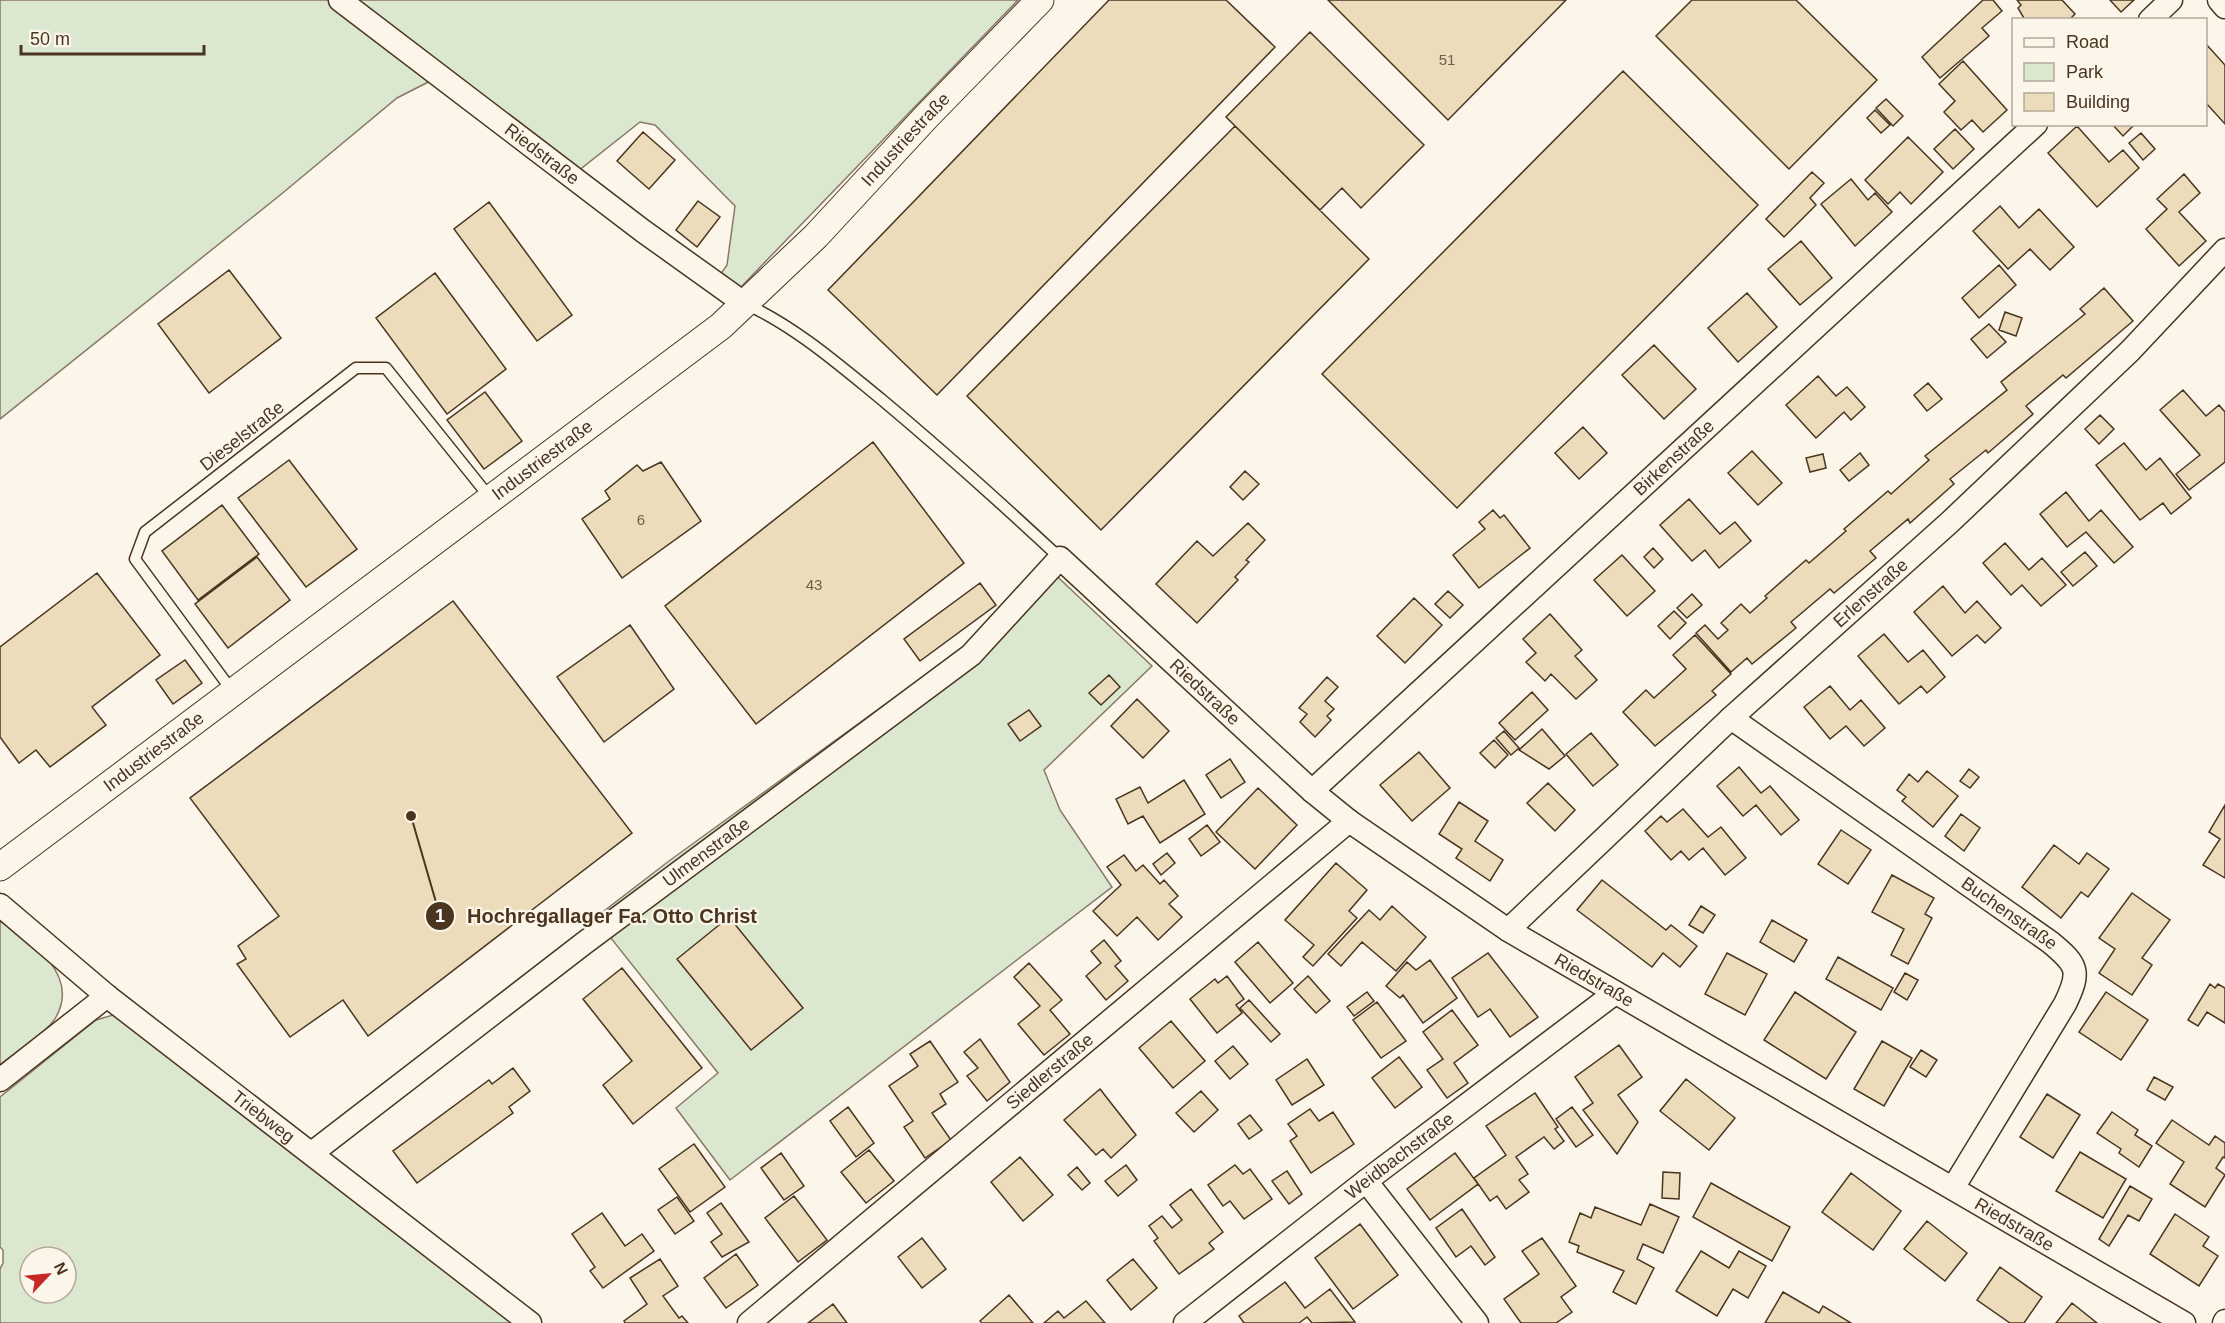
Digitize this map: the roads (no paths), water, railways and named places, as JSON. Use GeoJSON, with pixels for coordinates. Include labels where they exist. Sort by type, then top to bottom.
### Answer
{"type":"FeatureCollection","features":[{"type":"Feature","properties":{"kind":"street","name":"Riedstraße"},"geometry":{"type":"LineString","coordinates":[[340,0],[643,231],[745,304]]}},
{"type":"Feature","properties":{"kind":"street","name":"Industriestraße"},"geometry":{"type":"LineString","coordinates":[[0,867],[692,349],[745,304],[816,236],[1040,0]]}},
{"type":"Feature","properties":{"kind":"street"},"geometry":{"type":"LineString","coordinates":[[2152,18],[2171,0]]}},
{"type":"Feature","properties":{"kind":"street"},"geometry":{"type":"LineString","coordinates":[[2218,0],[2225,7]]}},
{"type":"Feature","properties":{"kind":"street","name":"Birkenstraße"},"geometry":{"type":"LineString","coordinates":[[1312,791],[2034,126]]}},
{"type":"Feature","properties":{"kind":"street","name":"Erlenstraße"},"geometry":{"type":"LineString","coordinates":[[1508,930],[1731,718],[1950,522],[2130,351],[2225,250]]}},
{"type":"Feature","properties":{"kind":"street","name":"Riedstraße"},"geometry":{"type":"LineString","coordinates":[[1060,558],[1312,791],[1349,821],[1508,930],[2184,1323]]}},
{"type":"Feature","properties":{"kind":"street","name":"Ulmenstraße"},"geometry":{"type":"LineString","coordinates":[[312,1153],[583,944],[971,655],[1060,558]]}},
{"type":"Feature","properties":{"kind":"street","name":"Buchenstraße"},"geometry":{"type":"LineString","coordinates":[[1731,718],[2050,942],[2075,967],[2076,978],[2066,1004],[1953,1188]]}},
{"type":"Feature","properties":{"kind":"street","name":"Siedlerstraße"},"geometry":{"type":"LineString","coordinates":[[749,1323],[1349,821]]}},
{"type":"Feature","properties":{"kind":"street","name":"Triebweg"},"geometry":{"type":"LineString","coordinates":[[0,905],[107,996],[530,1323]]}},
{"type":"Feature","properties":{"kind":"street","name":"Weidbachstraße"},"geometry":{"type":"LineString","coordinates":[[1185,1323],[1366,1180],[1615,993]]}},
{"type":"Feature","properties":{"kind":"street"},"geometry":{"type":"LineString","coordinates":[[0,1080],[107,996]]}},
{"type":"Feature","properties":{"kind":"street"},"geometry":{"type":"LineString","coordinates":[[1366,1180],[1477,1323]]}},
{"type":"Feature","properties":{"kind":"lane"},"geometry":{"type":"LineString","coordinates":[[745,304],[795,331],[854,377],[972,477],[1060,558]]}},
{"type":"Feature","properties":{"kind":"lane","name":"Dieselstraße"},"geometry":{"type":"LineString","coordinates":[[233,692],[135,559],[145,532],[356,368],[386,368],[491,500]]}},
{"type":"Feature","properties":{"kind":"place","name":"Hochregallager Fa. Otto Christ"},"geometry":{"type":"Point","coordinates":[411,816]}}]}
